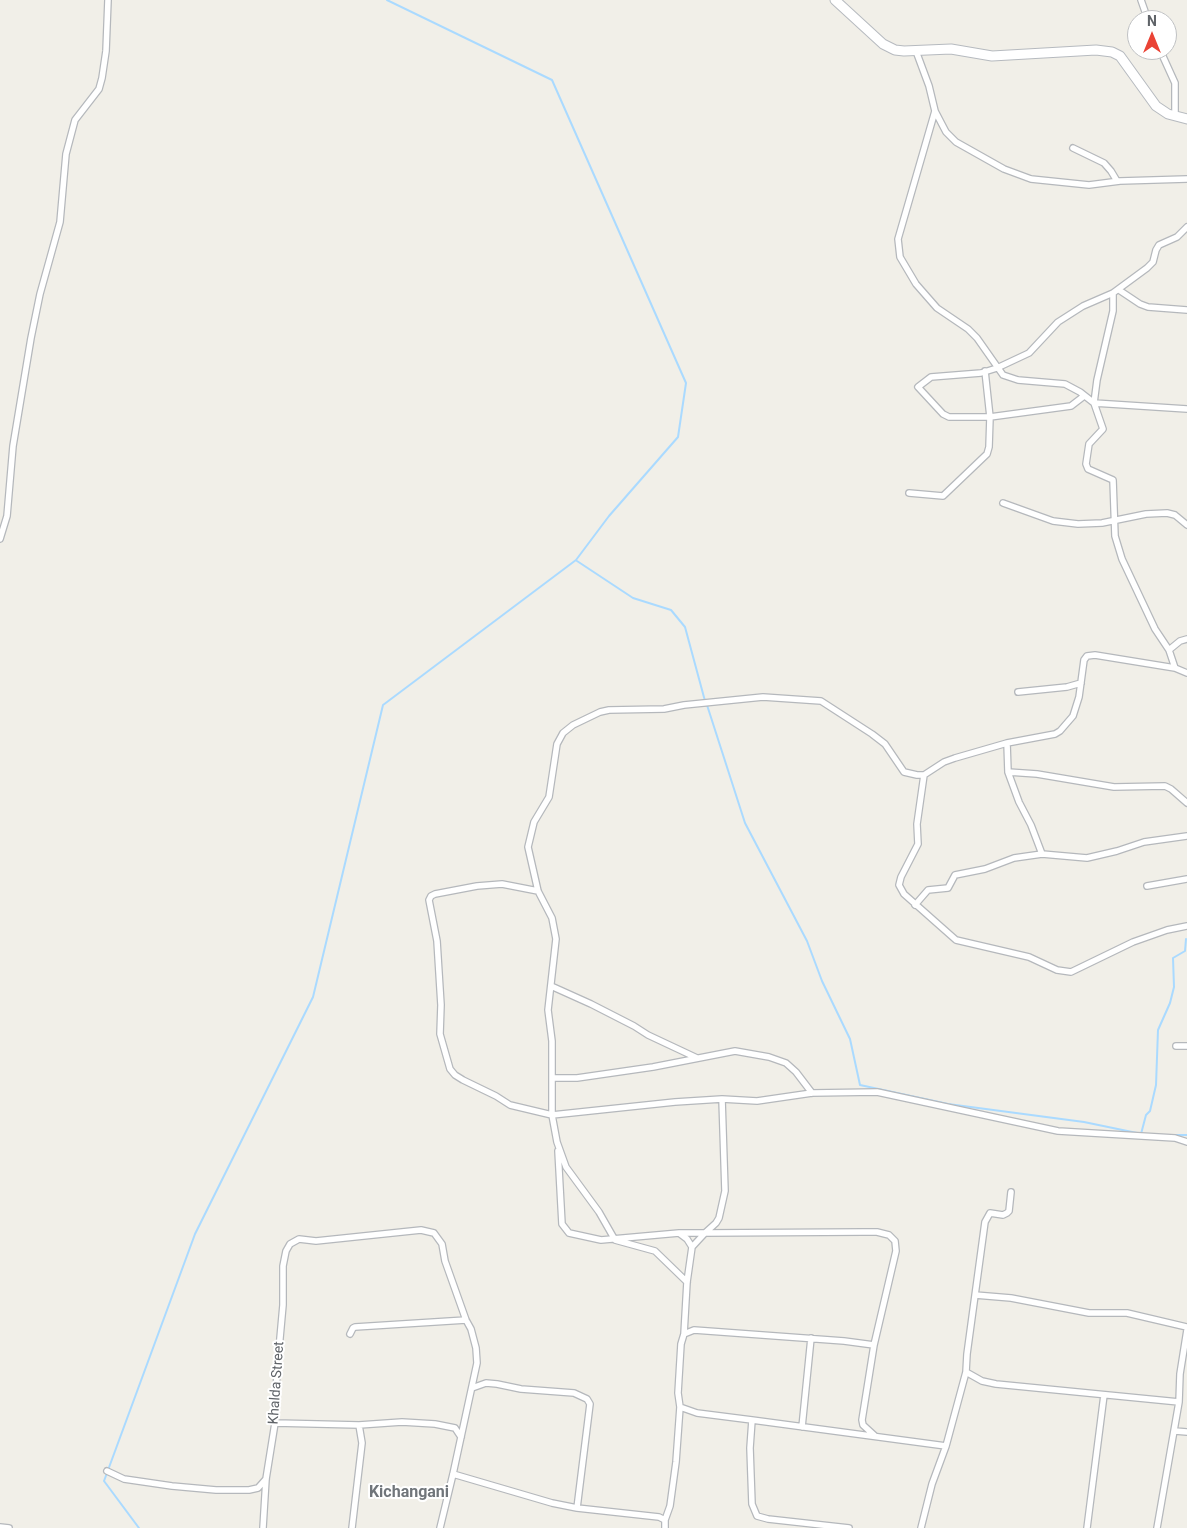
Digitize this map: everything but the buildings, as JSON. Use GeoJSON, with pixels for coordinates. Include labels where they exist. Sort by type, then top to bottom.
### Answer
{"type":"FeatureCollection","features":[{"type":"Feature","properties":{"kind":"street"},"geometry":{"type":"LineString","coordinates":[[0,539],[7,516],[14,446],[36,312],[60,222],[66,154],[75,120],[99,89],[106,51],[108,0]]}},
{"type":"Feature","properties":{"kind":"street"},"geometry":{"type":"LineString","coordinates":[[835,0],[883,44],[895,50],[951,49],[992,56],[1096,50],[1112,52],[1120,56],[1156,106],[1168,114],[1187,120]]}},
{"type":"Feature","properties":{"kind":"street"},"geometry":{"type":"LineString","coordinates":[[916,51],[926,77],[935,111],[946,132],[968,150],[1011,172],[1030,178],[1089,185],[1117,181],[1187,179]]}},
{"type":"Feature","properties":{"kind":"street"},"geometry":{"type":"LineString","coordinates":[[1165,60],[1175,83],[1175,116]]}},
{"type":"Feature","properties":{"kind":"street"},"geometry":{"type":"LineString","coordinates":[[935,111],[898,239],[900,257],[916,284],[937,308],[968,329],[977,338],[997,368],[1003,375],[1009,378],[1065,384],[1094,403],[1187,410]]}},
{"type":"Feature","properties":{"kind":"street"},"geometry":{"type":"LineString","coordinates":[[1073,148],[1101,161],[1108,167],[1117,181]]}},
{"type":"Feature","properties":{"kind":"street"},"geometry":{"type":"LineString","coordinates":[[1084,396],[1071,406],[990,417],[946,417],[918,387],[934,376],[977,374],[997,368],[1029,353],[1058,322],[1083,306],[1116,291],[1151,264],[1159,245],[1177,237],[1187,227]]}},
{"type":"Feature","properties":{"kind":"street"},"geometry":{"type":"LineString","coordinates":[[1116,291],[1148,307],[1187,310]]}},
{"type":"Feature","properties":{"kind":"street"},"geometry":{"type":"LineString","coordinates":[[1116,291],[1094,403],[1103,429],[1089,444],[1086,464],[1088,469],[1113,480],[1115,536],[1122,559],[1155,629],[1169,650],[1175,668]]}},
{"type":"Feature","properties":{"kind":"street"},"geometry":{"type":"LineString","coordinates":[[909,493],[943,496],[986,454],[989,447],[990,417],[985,371]]}},
{"type":"Feature","properties":{"kind":"street"},"geometry":{"type":"LineString","coordinates":[[1003,503],[1053,521],[1078,524],[1115,522],[1141,515],[1167,513],[1175,515],[1187,525]]}},
{"type":"Feature","properties":{"kind":"street"},"geometry":{"type":"LineString","coordinates":[[1169,650],[1180,641],[1187,639]]}},
{"type":"Feature","properties":{"kind":"street"},"geometry":{"type":"LineString","coordinates":[[875,1436],[863,1425],[862,1420],[874,1345],[896,1251],[895,1241],[889,1235],[877,1232],[679,1233],[601,1240],[569,1233],[562,1224],[557,1142],[552,1115],[552,1041],[548,1010],[556,939],[552,918],[538,891],[528,853],[529,838],[534,822],[549,797],[557,744],[569,728],[600,712],[609,710],[664,709],[755,697],[821,701],[885,744],[904,772],[924,775],[944,762],[1007,743],[1055,734],[1060,731],[1073,716],[1079,697],[1084,660],[1087,656],[1094,655],[1175,668],[1187,673]]}},
{"type":"Feature","properties":{"kind":"street"},"geometry":{"type":"LineString","coordinates":[[1018,692],[1067,687],[1081,683]]}},
{"type":"Feature","properties":{"kind":"street"},"geometry":{"type":"LineString","coordinates":[[1007,743],[1008,772],[1042,854]]}},
{"type":"Feature","properties":{"kind":"street"},"geometry":{"type":"LineString","coordinates":[[1008,772],[1037,774],[1114,786],[1165,786],[1187,803]]}},
{"type":"Feature","properties":{"kind":"street"},"geometry":{"type":"LineString","coordinates":[[924,775],[917,824],[918,844],[900,882],[900,888],[915,905],[956,940],[1029,957],[1057,970],[1071,972],[1133,942],[1167,930],[1187,926],[1187,919]]}},
{"type":"Feature","properties":{"kind":"street"},"geometry":{"type":"LineString","coordinates":[[915,905],[928,890],[948,888],[955,875],[985,869],[1012,859],[1042,854],[1088,858],[1144,842],[1187,836]]}},
{"type":"Feature","properties":{"kind":"street"},"geometry":{"type":"LineString","coordinates":[[1147,886],[1187,879]]}},
{"type":"Feature","properties":{"kind":"street"},"geometry":{"type":"LineString","coordinates":[[538,891],[507,885],[478,886],[435,894],[430,898],[437,941],[441,1005],[440,1034],[450,1070],[462,1080],[510,1104],[552,1115],[675,1102],[722,1099],[757,1101],[812,1093],[877,1092],[1058,1131],[1175,1138],[1187,1142]]}},
{"type":"Feature","properties":{"kind":"street"},"geometry":{"type":"LineString","coordinates":[[551,986],[591,1004],[697,1059]]}},
{"type":"Feature","properties":{"kind":"street"},"geometry":{"type":"LineString","coordinates":[[1176,1046],[1187,1046]]}},
{"type":"Feature","properties":{"kind":"street"},"geometry":{"type":"LineString","coordinates":[[552,1078],[577,1078],[653,1067],[735,1051],[769,1056],[786,1063],[796,1072],[812,1093]]}},
{"type":"Feature","properties":{"kind":"street"},"geometry":{"type":"LineString","coordinates":[[665,1528],[676,1462],[680,1407],[678,1393],[681,1344],[684,1334],[687,1282],[692,1247],[718,1221],[724,1198],[722,1099]]}},
{"type":"Feature","properties":{"kind":"street"},"geometry":{"type":"LineString","coordinates":[[557,1142],[566,1167],[599,1212],[615,1240],[655,1251],[687,1282]]}},
{"type":"Feature","properties":{"kind":"street"},"geometry":{"type":"LineString","coordinates":[[921,1528],[932,1484],[946,1446],[966,1372],[974,1295],[986,1218],[990,1213],[1003,1215],[1009,1211],[1011,1192]]}},
{"type":"Feature","properties":{"kind":"street","name":"Khalda Street"},"geometry":{"type":"LineString","coordinates":[[263,1528],[266,1479],[275,1423],[277,1371],[284,1305],[284,1258],[286,1250],[294,1241],[325,1240],[415,1230],[434,1233],[442,1244],[445,1261],[466,1320]]}},
{"type":"Feature","properties":{"kind":"street"},"geometry":{"type":"LineString","coordinates":[[679,1233],[685,1236],[692,1247]]}},
{"type":"Feature","properties":{"kind":"street"},"geometry":{"type":"LineString","coordinates":[[974,1295],[1010,1298],[1089,1313],[1127,1314],[1187,1329],[1180,1374],[1175,1431],[1157,1528]]}},
{"type":"Feature","properties":{"kind":"street"},"geometry":{"type":"LineString","coordinates":[[350,1334],[353,1328],[356,1327],[466,1320],[471,1329],[476,1348],[477,1363],[454,1474],[440,1528]]}},
{"type":"Feature","properties":{"kind":"street"},"geometry":{"type":"LineString","coordinates":[[684,1334],[694,1330],[811,1338],[874,1345]]}},
{"type":"Feature","properties":{"kind":"street"},"geometry":{"type":"LineString","coordinates":[[802,1427],[811,1338]]}},
{"type":"Feature","properties":{"kind":"street"},"geometry":{"type":"LineString","coordinates":[[966,1372],[982,1381],[996,1384],[1179,1402]]}},
{"type":"Feature","properties":{"kind":"street"},"geometry":{"type":"LineString","coordinates":[[472,1388],[486,1383],[521,1389],[574,1393],[587,1399],[590,1404],[577,1508]]}},
{"type":"Feature","properties":{"kind":"street"},"geometry":{"type":"LineString","coordinates":[[1087,1528],[1104,1395]]}},
{"type":"Feature","properties":{"kind":"street"},"geometry":{"type":"LineString","coordinates":[[680,1407],[697,1413],[946,1446]]}},
{"type":"Feature","properties":{"kind":"street"},"geometry":{"type":"LineString","coordinates":[[752,1420],[750,1448],[752,1504],[757,1516],[768,1519],[849,1528]]}},
{"type":"Feature","properties":{"kind":"street"},"geometry":{"type":"LineString","coordinates":[[275,1423],[359,1425],[402,1422],[435,1424],[455,1428],[461,1436]]}},
{"type":"Feature","properties":{"kind":"street"},"geometry":{"type":"LineString","coordinates":[[352,1528],[362,1443],[359,1425]]}},
{"type":"Feature","properties":{"kind":"street"},"geometry":{"type":"LineString","coordinates":[[1175,1431],[1187,1432]]}},
{"type":"Feature","properties":{"kind":"street"},"geometry":{"type":"LineString","coordinates":[[108,1471],[124,1479],[216,1490],[249,1490],[258,1488],[266,1479]]}},
{"type":"Feature","properties":{"kind":"street"},"geometry":{"type":"LineString","coordinates":[[454,1474],[543,1501],[577,1508],[660,1517],[665,1520]]}},
{"type":"Feature","properties":{"kind":"street"},"geometry":{"type":"LineString","coordinates":[[0,1527],[9,1528]]}},
{"type":"Feature","properties":{"kind":"waterway"},"geometry":{"type":"LineString","coordinates":[[139,1528],[104,1481],[195,1234],[313,997],[383,705],[576,560],[609,516],[678,437],[686,383],[552,80],[387,0]]}},
{"type":"Feature","properties":{"kind":"waterway"},"geometry":{"type":"LineString","coordinates":[[577,561],[633,598],[671,610],[685,627],[705,701]]}},
{"type":"Feature","properties":{"kind":"waterway"},"geometry":{"type":"LineString","coordinates":[[707,705],[745,823],[807,941],[822,981],[850,1039],[860,1085],[948,1104],[1084,1122],[1137,1133]]}},
{"type":"Feature","properties":{"kind":"waterway"},"geometry":{"type":"LineString","coordinates":[[1141,1134],[1146,1115],[1150,1111],[1156,1085],[1158,1030],[1170,1003],[1174,987],[1173,958],[1185,951],[1186,939]]}},
{"type":"Feature","properties":{"kind":"waterway"},"geometry":{"type":"LineString","coordinates":[[1164,1135],[1187,1135]]}},
{"type":"Feature","properties":{"kind":"district","name":"Kichangani"},"geometry":{"type":"Point","coordinates":[409,1493]}}]}
